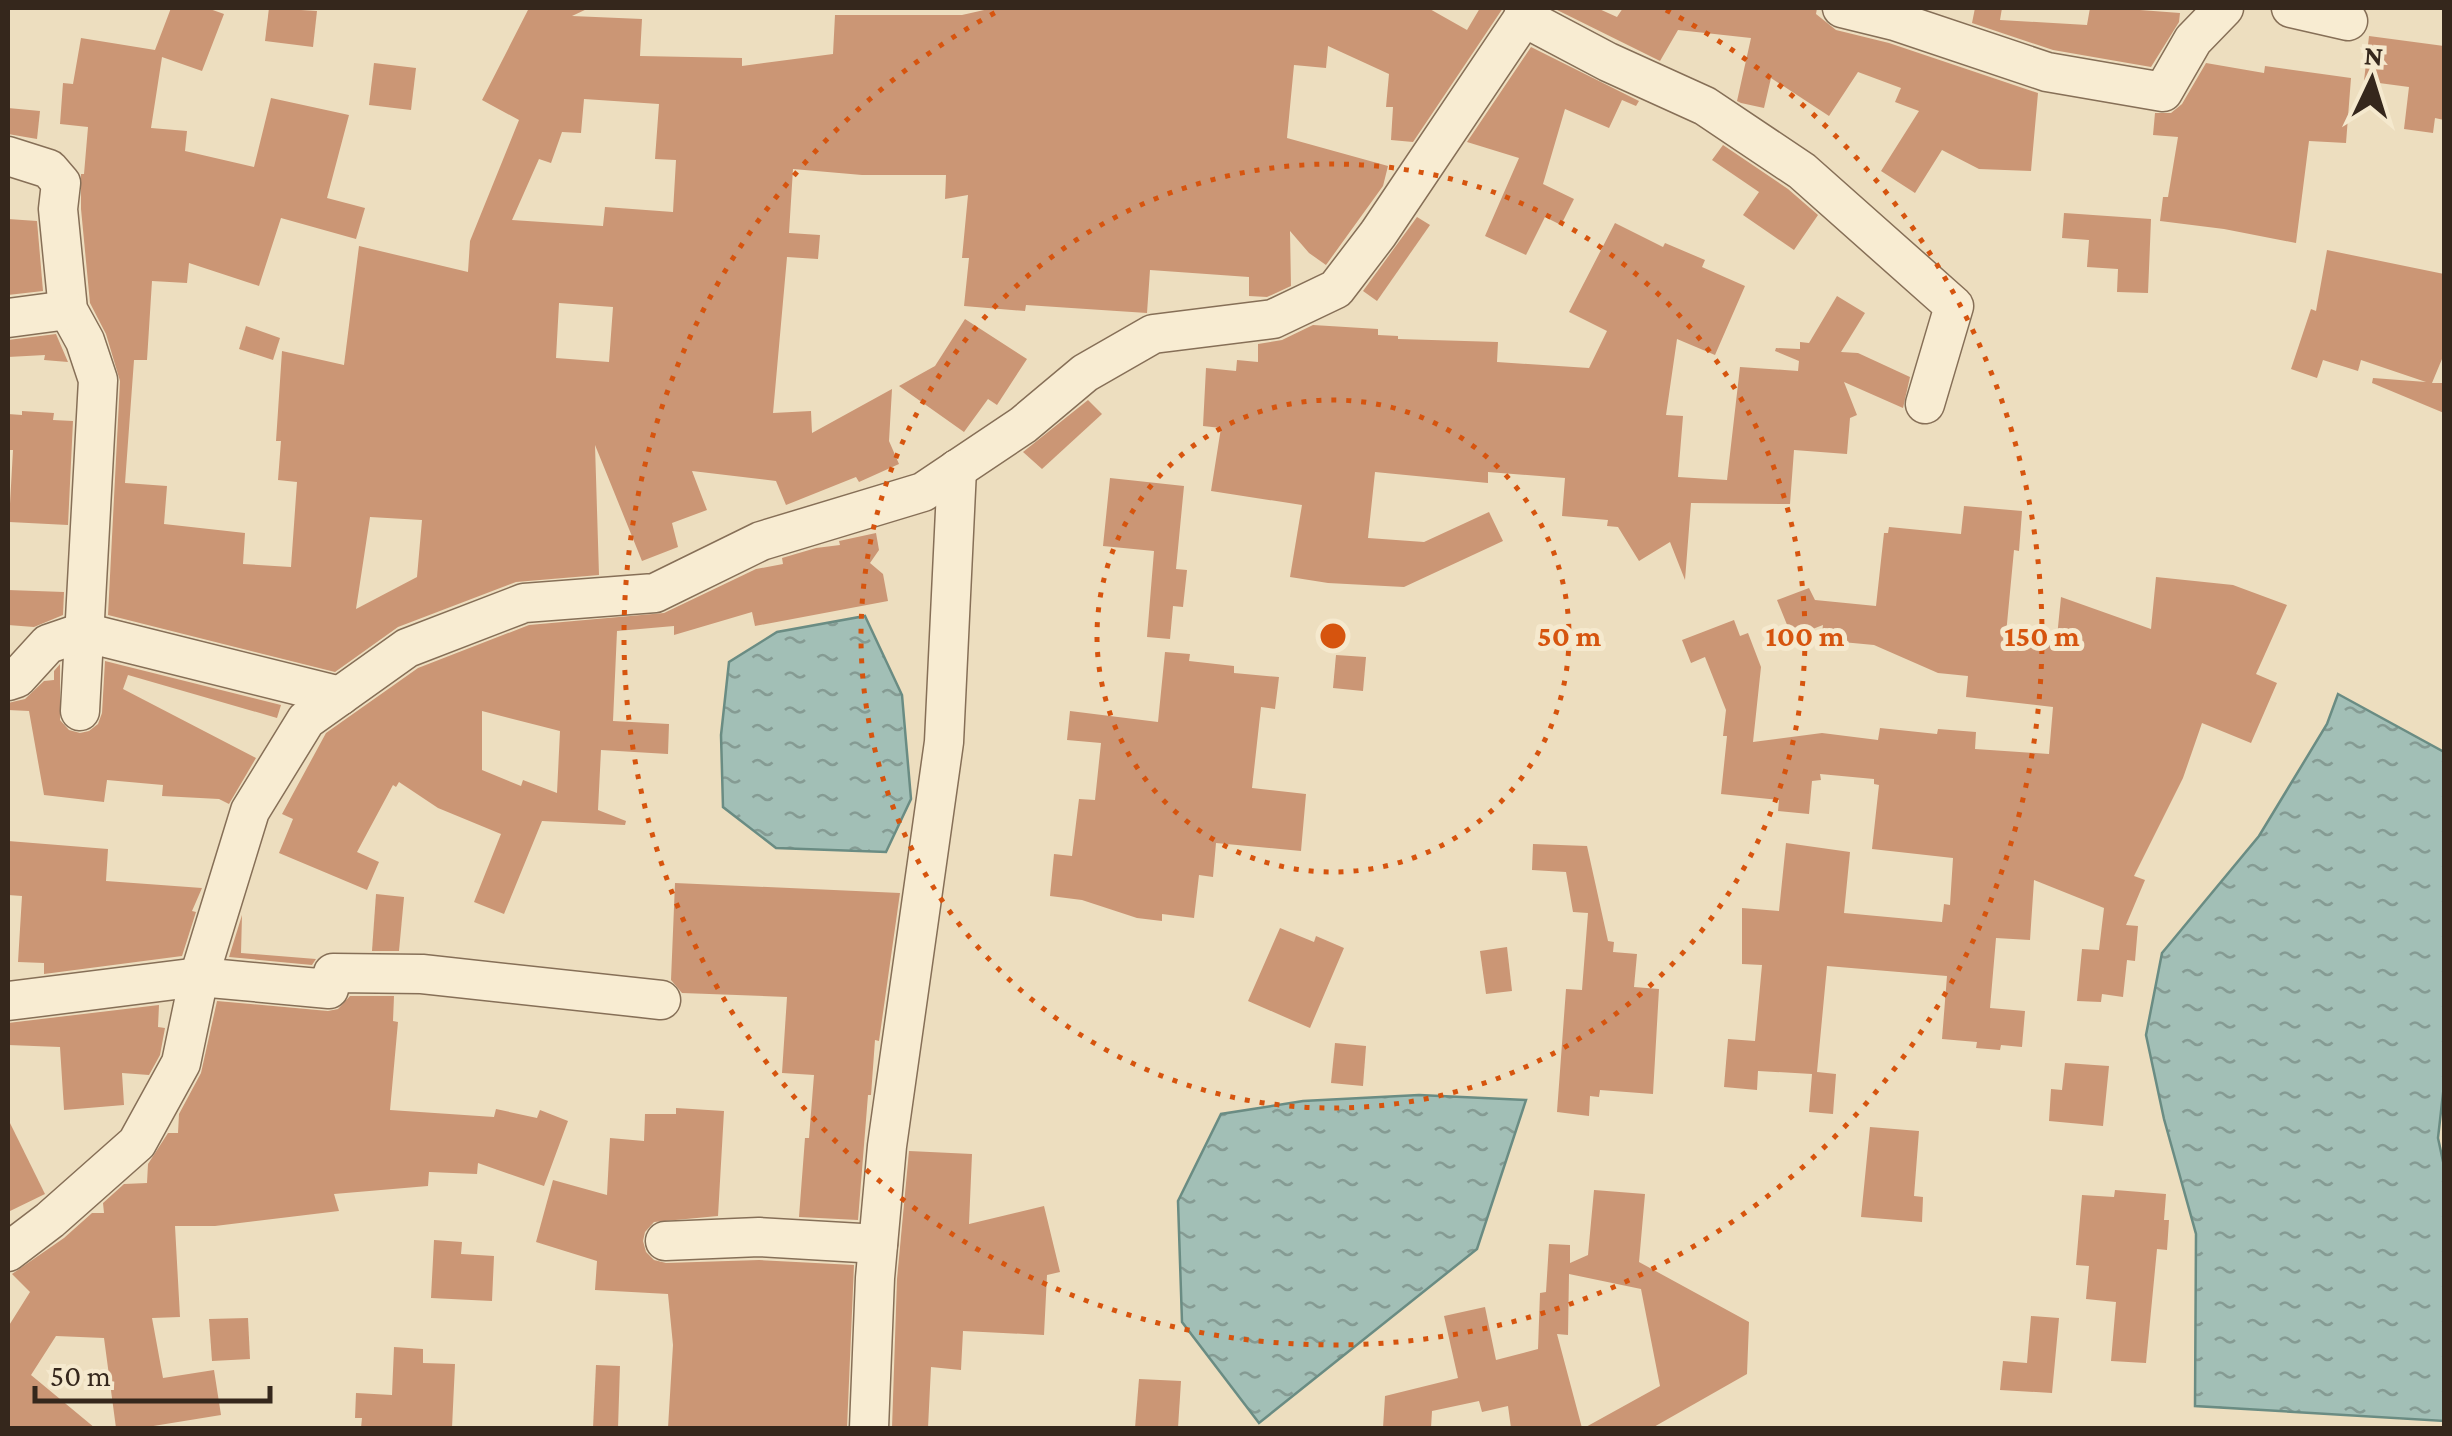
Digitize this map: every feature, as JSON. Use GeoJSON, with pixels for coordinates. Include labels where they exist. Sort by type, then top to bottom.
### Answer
{"type":"FeatureCollection","features":[{"type":"Feature","properties":{"kind":"street"},"geometry":{"type":"LineString","coordinates":[[1842,8],[1895,21],[2047,72],[2163,92],[2193,40],[2224,8]]}},
{"type":"Feature","properties":{"kind":"street"},"geometry":{"type":"LineString","coordinates":[[2291,8],[2348,20]]}},
{"type":"Feature","properties":{"kind":"street"},"geometry":{"type":"LineString","coordinates":[[8,1252],[137,1143],[181,1063],[200,978],[250,810],[306,720],[407,648],[524,603],[655,594],[762,540],[924,492],[1024,425],[1086,373],[1153,334],[1273,319],[1336,289],[1378,234],[1526,12],[1608,62],[1705,106],[1802,171],[1954,306],[1925,404]]}},
{"type":"Feature","properties":{"kind":"street"},"geometry":{"type":"LineString","coordinates":[[8,156],[49,169],[61,183],[58,209],[68,310],[98,380],[80,710]]}},
{"type":"Feature","properties":{"kind":"street"},"geometry":{"type":"LineString","coordinates":[[8,318],[68,310]]}},
{"type":"Feature","properties":{"kind":"street"},"geometry":{"type":"LineString","coordinates":[[869,1428],[887,1146],[944,742],[957,469]]}},
{"type":"Feature","properties":{"kind":"street"},"geometry":{"type":"LineString","coordinates":[[8,681],[17,678],[48,644],[84,632],[340,696]]}},
{"type":"Feature","properties":{"kind":"street"},"geometry":{"type":"LineString","coordinates":[[8,1002],[200,978],[329,989],[333,973],[422,974],[662,1000]]}},
{"type":"Feature","properties":{"kind":"street"},"geometry":{"type":"LineString","coordinates":[[665,1241],[758,1237],[878,1244]]}},
{"type":"Feature","properties":{"kind":"water"},"geometry":{"type":"Polygon","coordinates":[[[865,616],[902,695],[911,799],[886,852],[776,848],[723,807],[721,735],[729,662],[777,632],[865,616]]]}},
{"type":"Feature","properties":{"kind":"water"},"geometry":{"type":"Polygon","coordinates":[[[2338,694],[2444,752],[2444,1085],[2438,1138],[2444,1166],[2444,1421],[2195,1406],[2196,1234],[2164,1119],[2146,1035],[2162,953],[2259,836],[2327,724],[2338,694]]]}},
{"type":"Feature","properties":{"kind":"water"},"geometry":{"type":"Polygon","coordinates":[[[1419,1095],[1526,1100],[1477,1249],[1259,1423],[1182,1322],[1178,1201],[1221,1114],[1303,1101],[1419,1095]]]}},
{"type":"Feature","properties":{"kind":"building"},"geometry":{"type":"Polygon","coordinates":[[[171,8],[207,8],[224,14],[202,71],[162,57],[151,128],[187,131],[185,151],[254,167],[271,98],[349,115],[327,198],[365,208],[356,239],[281,218],[259,286],[189,263],[187,283],[152,281],[147,360],[134,360],[125,483],[167,486],[164,524],[245,533],[243,564],[291,567],[297,482],[278,480],[281,441],[276,441],[282,351],[344,365],[359,246],[468,272],[470,241],[519,120],[482,100],[529,8],[589,8],[572,16],[642,19],[640,56],[742,58],[742,66],[833,54],[835,15],[962,15],[993,8],[1428,8],[1467,30],[1480,8],[1503,8],[1413,142],[1391,140],[1393,107],[1386,107],[1389,74],[1328,46],[1326,68],[1294,65],[1287,138],[1388,166],[1383,186],[1326,265],[1290,231],[1291,286],[1267,297],[1249,296],[1249,277],[1150,270],[1147,313],[1026,305],[1025,311],[964,306],[969,258],[962,258],[968,195],[945,199],[946,175],[862,175],[793,169],[789,233],[820,235],[818,259],[787,257],[773,413],[811,411],[812,433],[892,389],[889,441],[899,464],[859,482],[856,477],[786,505],[776,481],[692,471],[707,510],[672,523],[678,547],[642,561],[595,445],[599,575],[516,582],[398,627],[335,672],[108,615],[120,381],[106,334],[90,303],[81,209],[88,127],[60,124],[63,83],[73,84],[81,38],[155,50],[171,8]],[[584,99],[581,133],[562,132],[551,163],[539,159],[512,220],[603,226],[605,207],[673,212],[676,160],[655,159],[659,104],[584,99]],[[559,303],[556,358],[609,362],[613,307],[559,303]],[[370,517],[356,609],[417,577],[422,520],[370,517]]]}},
{"type":"Feature","properties":{"kind":"building"},"geometry":{"type":"Polygon","coordinates":[[[269,8],[317,11],[313,47],[265,41],[269,8]]]}},
{"type":"Feature","properties":{"kind":"building"},"geometry":{"type":"Polygon","coordinates":[[[1553,8],[1597,8],[1617,17],[1623,8],[1817,8],[1816,14],[1836,30],[1889,43],[2038,93],[2031,171],[1979,169],[1942,150],[1915,193],[1881,171],[1919,111],[1895,102],[1901,88],[1858,72],[1829,116],[1771,78],[1764,108],[1741,103],[1737,101],[1751,38],[1678,30],[1660,61],[1553,8]]]}},
{"type":"Feature","properties":{"kind":"building"},"geometry":{"type":"Polygon","coordinates":[[[1975,8],[2002,8],[2000,20],[2087,25],[2090,8],[2180,13],[2179,22],[2151,67],[2053,50],[1972,23],[1975,8]]]}},
{"type":"Feature","properties":{"kind":"building"},"geometry":{"type":"Polygon","coordinates":[[[2369,36],[2444,46],[2444,120],[2435,118],[2433,133],[2404,129],[2409,87],[2364,81],[2369,36]]]}},
{"type":"Feature","properties":{"kind":"building"},"geometry":{"type":"Polygon","coordinates":[[[1531,47],[1639,101],[1636,106],[1622,100],[1609,128],[1565,109],[1543,184],[1574,199],[1561,225],[1545,217],[1526,255],[1485,236],[1519,158],[1467,142],[1531,47]]]}},
{"type":"Feature","properties":{"kind":"building"},"geometry":{"type":"Polygon","coordinates":[[[374,63],[416,68],[411,110],[369,105],[374,63]]]}},
{"type":"Feature","properties":{"kind":"building"},"geometry":{"type":"Polygon","coordinates":[[[2206,63],[2264,73],[2265,66],[2351,78],[2346,143],[2309,141],[2296,243],[2160,221],[2178,137],[2153,135],[2155,113],[2171,113],[2182,104],[2206,63]]]}},
{"type":"Feature","properties":{"kind":"building"},"geometry":{"type":"Polygon","coordinates":[[[8,108],[40,111],[37,139],[8,134],[8,108]]]}},
{"type":"Feature","properties":{"kind":"building"},"geometry":{"type":"Polygon","coordinates":[[[1723,145],[1788,189],[1818,215],[1794,250],[1743,215],[1759,192],[1712,160],[1723,145]]]}},
{"type":"Feature","properties":{"kind":"building"},"geometry":{"type":"Polygon","coordinates":[[[2064,213],[2151,219],[2148,293],[2117,292],[2118,269],[2087,267],[2089,240],[2062,238],[2064,213]]]}},
{"type":"Feature","properties":{"kind":"building"},"geometry":{"type":"Polygon","coordinates":[[[1417,217],[1430,225],[1377,301],[1363,291],[1417,217]]]}},
{"type":"Feature","properties":{"kind":"building"},"geometry":{"type":"Polygon","coordinates":[[[8,219],[37,221],[43,291],[8,295],[8,219]]]}},
{"type":"Feature","properties":{"kind":"building"},"geometry":{"type":"Polygon","coordinates":[[[1615,223],[1663,247],[1665,243],[1705,260],[1702,267],[1745,286],[1715,355],[1677,339],[1666,415],[1683,416],[1678,477],[1727,480],[1740,367],[1798,371],[1799,361],[1775,351],[1776,348],[1800,349],[1800,342],[1809,343],[1837,296],[1865,313],[1841,352],[1858,353],[1910,377],[1903,408],[1844,382],[1857,415],[1850,418],[1847,454],[1794,450],[1790,504],[1691,503],[1685,580],[1670,542],[1639,561],[1618,527],[1607,526],[1608,520],[1562,516],[1565,478],[1488,472],[1488,483],[1375,472],[1368,538],[1424,542],[1489,512],[1503,541],[1404,587],[1290,577],[1302,505],[1211,491],[1221,428],[1203,426],[1206,368],[1236,371],[1237,360],[1258,362],[1258,344],[1282,340],[1313,325],[1378,329],[1378,335],[1398,339],[1498,342],[1497,362],[1589,368],[1607,331],[1569,312],[1615,223]]]}},
{"type":"Feature","properties":{"kind":"building"},"geometry":{"type":"Polygon","coordinates":[[[2327,250],[2444,274],[2442,359],[2432,383],[2444,383],[2444,413],[2372,383],[2373,378],[2426,382],[2361,360],[2358,371],[2323,360],[2317,378],[2291,369],[2311,309],[2316,311],[2327,250]]]}},
{"type":"Feature","properties":{"kind":"building"},"geometry":{"type":"Polygon","coordinates":[[[965,319],[1027,359],[997,405],[988,399],[964,432],[899,386],[935,366],[965,319]]]}},
{"type":"Feature","properties":{"kind":"building"},"geometry":{"type":"Polygon","coordinates":[[[246,326],[280,338],[273,360],[239,349],[246,326]]]}},
{"type":"Feature","properties":{"kind":"building"},"geometry":{"type":"Polygon","coordinates":[[[56,334],[68,362],[44,360],[45,355],[8,357],[8,340],[56,334]]]}},
{"type":"Feature","properties":{"kind":"building"},"geometry":{"type":"Polygon","coordinates":[[[1088,400],[1102,414],[1042,469],[1023,452],[1088,400]]]}},
{"type":"Feature","properties":{"kind":"building"},"geometry":{"type":"Polygon","coordinates":[[[22,411],[54,413],[53,420],[73,421],[68,525],[9,522],[13,450],[8,450],[8,414],[22,415],[22,411]]]}},
{"type":"Feature","properties":{"kind":"building"},"geometry":{"type":"Polygon","coordinates":[[[1110,478],[1184,486],[1176,569],[1187,570],[1183,607],[1173,606],[1170,639],[1147,637],[1154,551],[1103,546],[1110,478]]]}},
{"type":"Feature","properties":{"kind":"building"},"geometry":{"type":"Polygon","coordinates":[[[1964,506],[2022,511],[2006,634],[2057,637],[2061,597],[2151,629],[2156,577],[2233,585],[2287,605],[2256,674],[2277,683],[2251,743],[2202,723],[2183,778],[2134,876],[2145,880],[2126,925],[2138,926],[2135,961],[2127,960],[2123,997],[2102,994],[2101,1002],[2077,1001],[2082,949],[2099,950],[2104,908],[2034,880],[2030,940],[1996,938],[1990,1008],[2025,1011],[2022,1047],[1976,1048],[1977,1042],[1942,1039],[1947,976],[1827,966],[1817,1072],[1836,1074],[1833,1114],[1809,1112],[1812,1074],[1758,1071],[1757,1090],[1724,1087],[1728,1039],[1755,1041],[1762,965],[1742,964],[1742,908],[1779,911],[1786,843],[1850,852],[1844,913],[1942,922],[1944,904],[1950,905],[1953,858],[1872,849],[1879,785],[1874,784],[1874,779],[1820,774],[1821,780],[1812,781],[1809,814],[1778,811],[1779,800],[1721,794],[1726,710],[1705,657],[1691,663],[1682,640],[1734,620],[1740,636],[1748,633],[1761,667],[1753,742],[1822,733],[1878,740],[1880,728],[1937,734],[1938,729],[1976,732],[1975,749],[2049,754],[2053,707],[1966,697],[1968,676],[1938,673],[1874,645],[1821,640],[1823,625],[1792,637],[1777,600],[1809,588],[1815,600],[1876,606],[1884,533],[1888,533],[1889,527],[1961,534],[1964,506]]]}},
{"type":"Feature","properties":{"kind":"building"},"geometry":{"type":"Polygon","coordinates":[[[876,533],[879,550],[870,563],[883,574],[888,601],[755,626],[752,612],[674,635],[674,626],[617,631],[613,721],[669,724],[668,754],[601,750],[598,810],[626,821],[625,825],[542,821],[504,914],[474,902],[501,834],[438,808],[399,782],[396,787],[393,785],[357,852],[379,862],[367,890],[279,853],[293,819],[282,814],[326,733],[418,668],[529,625],[664,613],[756,569],[783,564],[782,558],[840,545],[839,541],[876,533]],[[482,711],[482,770],[521,786],[523,780],[557,793],[560,731],[482,711]]]}},
{"type":"Feature","properties":{"kind":"building"},"geometry":{"type":"Polygon","coordinates":[[[8,590],[64,592],[63,615],[34,627],[8,625],[8,590]]]}},
{"type":"Feature","properties":{"kind":"building"},"geometry":{"type":"Polygon","coordinates":[[[1165,652],[1190,654],[1189,661],[1234,666],[1234,673],[1279,677],[1275,709],[1261,707],[1252,788],[1306,794],[1301,851],[1216,843],[1213,877],[1199,875],[1194,918],[1162,914],[1162,921],[1137,918],[1082,900],[1050,896],[1054,854],[1072,856],[1079,799],[1095,800],[1101,743],[1067,740],[1070,711],[1158,722],[1165,652]]]}},
{"type":"Feature","properties":{"kind":"building"},"geometry":{"type":"Polygon","coordinates":[[[1336,655],[1366,657],[1363,691],[1333,688],[1336,655]]]}},
{"type":"Feature","properties":{"kind":"building"},"geometry":{"type":"Polygon","coordinates":[[[105,661],[281,705],[277,718],[128,675],[123,689],[256,758],[229,804],[219,799],[162,796],[163,785],[107,780],[104,802],[44,795],[29,711],[8,710],[8,703],[25,699],[44,681],[54,680],[54,671],[60,664],[60,720],[69,730],[89,731],[98,724],[102,713],[105,661]]]}},
{"type":"Feature","properties":{"kind":"building"},"geometry":{"type":"Polygon","coordinates":[[[8,841],[108,849],[106,881],[202,888],[192,911],[196,912],[182,956],[44,974],[44,963],[18,962],[22,896],[8,895],[8,841]]]}},
{"type":"Feature","properties":{"kind":"building"},"geometry":{"type":"Polygon","coordinates":[[[1533,844],[1587,846],[1608,941],[1614,942],[1613,952],[1637,954],[1634,987],[1659,989],[1653,1094],[1600,1090],[1599,1097],[1590,1096],[1589,1116],[1557,1112],[1566,989],[1582,990],[1588,913],[1573,912],[1566,872],[1532,870],[1533,844]]]}},
{"type":"Feature","properties":{"kind":"building"},"geometry":{"type":"Polygon","coordinates":[[[675,883],[900,893],[879,1041],[875,1040],[858,1220],[799,1217],[814,1075],[782,1073],[787,997],[682,993],[671,980],[675,883]]]}},
{"type":"Feature","properties":{"kind":"building"},"geometry":{"type":"Polygon","coordinates":[[[376,894],[404,897],[399,951],[372,951],[376,894]]]}},
{"type":"Feature","properties":{"kind":"building"},"geometry":{"type":"Polygon","coordinates":[[[242,915],[241,953],[316,959],[312,965],[229,957],[242,915]]]}},
{"type":"Feature","properties":{"kind":"building"},"geometry":{"type":"Polygon","coordinates":[[[1280,928],[1314,942],[1316,936],[1344,948],[1310,1028],[1248,1001],[1280,928]]]}},
{"type":"Feature","properties":{"kind":"building"},"geometry":{"type":"Polygon","coordinates":[[[1507,947],[1512,991],[1486,994],[1480,951],[1507,947]]]}},
{"type":"Feature","properties":{"kind":"building"},"geometry":{"type":"Polygon","coordinates":[[[350,996],[394,996],[393,1021],[398,1022],[390,1110],[494,1117],[496,1109],[537,1118],[540,1110],[568,1121],[544,1186],[478,1163],[477,1174],[429,1172],[428,1186],[334,1194],[339,1211],[215,1226],[175,1226],[180,1317],[152,1318],[163,1378],[214,1370],[221,1415],[141,1428],[116,1428],[104,1338],[56,1336],[31,1375],[95,1428],[8,1428],[8,1327],[30,1292],[12,1274],[92,1213],[104,1213],[103,1203],[124,1184],[147,1183],[148,1164],[168,1133],[178,1133],[179,1114],[201,1073],[217,1001],[328,1011],[338,1009],[350,996]]]}},
{"type":"Feature","properties":{"kind":"building"},"geometry":{"type":"Polygon","coordinates":[[[159,1005],[158,1027],[165,1028],[160,1055],[149,1075],[122,1073],[124,1105],[64,1110],[60,1047],[8,1045],[8,1023],[159,1005]]]}},
{"type":"Feature","properties":{"kind":"building"},"geometry":{"type":"Polygon","coordinates":[[[1335,1043],[1366,1046],[1363,1086],[1331,1083],[1335,1043]]]}},
{"type":"Feature","properties":{"kind":"building"},"geometry":{"type":"Polygon","coordinates":[[[2065,1063],[2109,1066],[2103,1126],[2049,1121],[2051,1089],[2062,1090],[2065,1063]]]}},
{"type":"Feature","properties":{"kind":"building"},"geometry":{"type":"Polygon","coordinates":[[[676,1108],[724,1111],[718,1216],[654,1222],[645,1232],[646,1252],[654,1260],[666,1263],[759,1260],[854,1265],[847,1428],[668,1428],[673,1345],[668,1294],[595,1290],[597,1261],[536,1242],[553,1180],[607,1195],[610,1138],[644,1141],[645,1114],[676,1114],[676,1108]]]}},
{"type":"Feature","properties":{"kind":"building"},"geometry":{"type":"Polygon","coordinates":[[[8,1119],[45,1194],[8,1212],[8,1119]]]}},
{"type":"Feature","properties":{"kind":"building"},"geometry":{"type":"Polygon","coordinates":[[[1870,1127],[1919,1131],[1914,1196],[1923,1197],[1922,1222],[1861,1217],[1870,1127]]]}},
{"type":"Feature","properties":{"kind":"building"},"geometry":{"type":"Polygon","coordinates":[[[909,1151],[972,1154],[969,1224],[1044,1206],[1060,1272],[1047,1275],[1044,1335],[963,1331],[961,1370],[931,1367],[928,1428],[892,1428],[897,1279],[909,1151]]]}},
{"type":"Feature","properties":{"kind":"building"},"geometry":{"type":"Polygon","coordinates":[[[1594,1190],[1645,1194],[1639,1262],[1749,1322],[1747,1374],[1652,1428],[1584,1428],[1660,1386],[1641,1289],[1569,1274],[1568,1335],[1557,1334],[1582,1428],[1511,1428],[1508,1406],[1482,1412],[1479,1401],[1432,1411],[1431,1428],[1383,1428],[1385,1396],[1458,1378],[1444,1316],[1485,1307],[1496,1360],[1538,1349],[1540,1293],[1546,1292],[1549,1244],[1570,1245],[1570,1263],[1588,1255],[1594,1190]]]}},
{"type":"Feature","properties":{"kind":"building"},"geometry":{"type":"Polygon","coordinates":[[[2115,1190],[2166,1194],[2167,1250],[2157,1249],[2146,1363],[2111,1361],[2116,1302],[2086,1299],[2089,1266],[2076,1265],[2082,1195],[2114,1197],[2115,1190]]]}},
{"type":"Feature","properties":{"kind":"building"},"geometry":{"type":"Polygon","coordinates":[[[434,1240],[462,1242],[461,1254],[494,1256],[492,1301],[431,1298],[434,1240]]]}},
{"type":"Feature","properties":{"kind":"building"},"geometry":{"type":"Polygon","coordinates":[[[2031,1316],[2059,1318],[2052,1393],[2000,1390],[2003,1361],[2027,1363],[2031,1316]]]}},
{"type":"Feature","properties":{"kind":"building"},"geometry":{"type":"Polygon","coordinates":[[[248,1318],[250,1359],[212,1361],[209,1319],[248,1318]]]}},
{"type":"Feature","properties":{"kind":"building"},"geometry":{"type":"Polygon","coordinates":[[[394,1347],[423,1349],[423,1363],[455,1364],[452,1428],[361,1428],[362,1418],[355,1418],[356,1393],[392,1395],[394,1347]]]}},
{"type":"Feature","properties":{"kind":"building"},"geometry":{"type":"Polygon","coordinates":[[[596,1365],[620,1366],[618,1428],[593,1428],[596,1365]]]}},
{"type":"Feature","properties":{"kind":"building"},"geometry":{"type":"Polygon","coordinates":[[[1139,1379],[1181,1381],[1178,1428],[1135,1428],[1139,1379]]]}}]}
